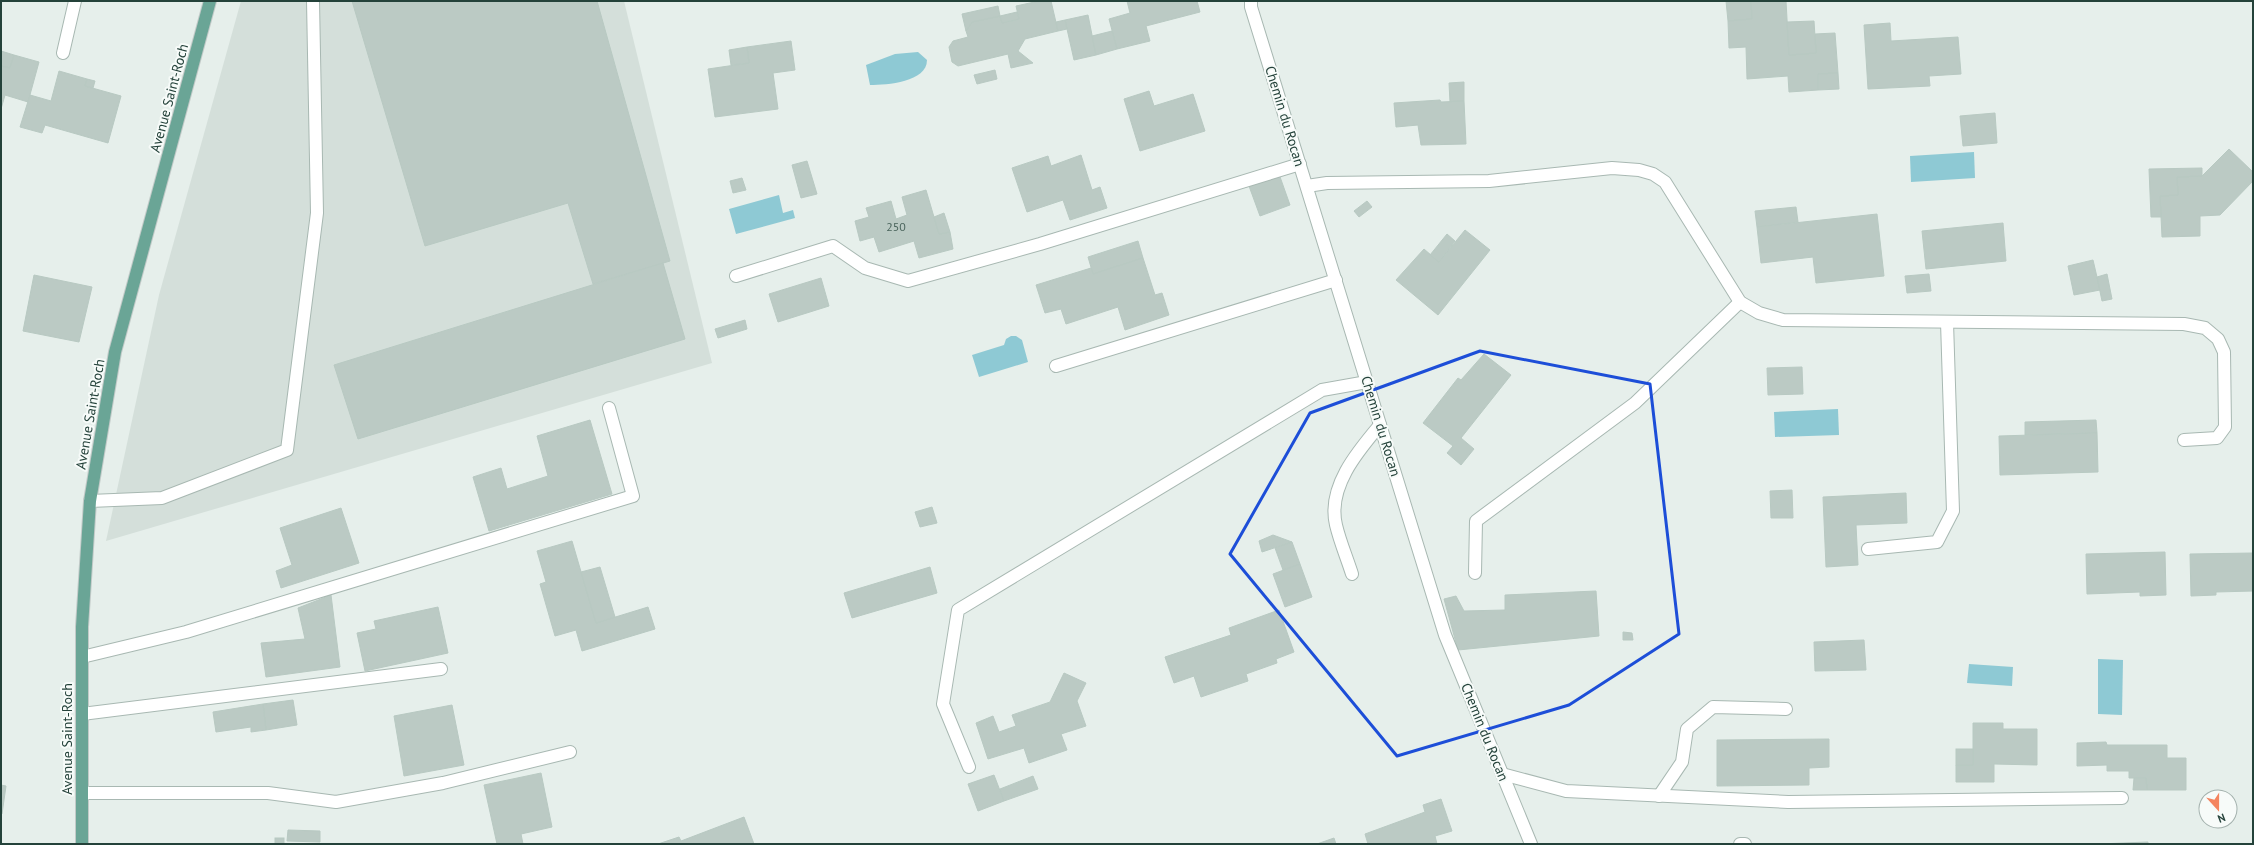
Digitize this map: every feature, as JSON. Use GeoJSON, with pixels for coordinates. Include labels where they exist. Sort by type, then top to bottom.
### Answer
{"type":"FeatureCollection","features":[{"type":"Feature","properties":{"kind":"main road","name":"Avenue Saint-Roch"},"geometry":{"type":"LineString","coordinates":[[82,844],[82,627],[90,501],[116,352],[210,1]]}},
{"type":"Feature","properties":{"kind":"street"},"geometry":{"type":"LineString","coordinates":[[63,53],[76,1]]}},
{"type":"Feature","properties":{"kind":"street"},"geometry":{"type":"LineString","coordinates":[[90,501],[162,498],[287,450],[317,213],[313,1]]}},
{"type":"Feature","properties":{"kind":"street","name":"Chemin du Rocan"},"geometry":{"type":"LineString","coordinates":[[1251,1],[1251,8],[1445,636],[1531,844]]}},
{"type":"Feature","properties":{"kind":"street"},"geometry":{"type":"LineString","coordinates":[[736,276],[833,246],[865,268],[908,280],[1040,244],[1300,164]]}},
{"type":"Feature","properties":{"kind":"street"},"geometry":{"type":"LineString","coordinates":[[1307,186],[1326,183],[1489,181],[1612,168],[1639,170],[1653,174],[1665,182],[1740,302],[1758,313],[1783,320],[2184,324],[2205,328],[2218,340],[2224,352],[2225,427],[2217,438],[2184,440]]}},
{"type":"Feature","properties":{"kind":"street"},"geometry":{"type":"LineString","coordinates":[[1056,366],[1336,280]]}},
{"type":"Feature","properties":{"kind":"street"},"geometry":{"type":"LineString","coordinates":[[1475,573],[1476,521],[1635,403],[1740,302]]}},
{"type":"Feature","properties":{"kind":"street"},"geometry":{"type":"LineString","coordinates":[[1868,549],[1938,542],[1954,511],[1947,322]]}},
{"type":"Feature","properties":{"kind":"street"},"geometry":{"type":"LineString","coordinates":[[969,767],[942,704],[958,610],[1322,390],[1367,382]]}},
{"type":"Feature","properties":{"kind":"street"},"geometry":{"type":"LineString","coordinates":[[82,657],[186,632],[633,496],[610,408]]}},
{"type":"Feature","properties":{"kind":"street"},"geometry":{"type":"LineString","coordinates":[[1352,574],[1335,524],[1336,492],[1358,451],[1380,425]]}},
{"type":"Feature","properties":{"kind":"street"},"geometry":{"type":"LineString","coordinates":[[82,714],[441,669]]}},
{"type":"Feature","properties":{"kind":"street"},"geometry":{"type":"LineString","coordinates":[[1660,796],[1682,762],[1687,730],[1713,707],[1786,709]]}},
{"type":"Feature","properties":{"kind":"street"},"geometry":{"type":"LineString","coordinates":[[82,793],[268,793],[336,802],[443,783],[570,752]]}},
{"type":"Feature","properties":{"kind":"street"},"geometry":{"type":"LineString","coordinates":[[1502,774],[1566,791],[1788,802],[2122,798]]}},
{"type":"Feature","properties":{"kind":"street"},"geometry":{"type":"LineString","coordinates":[[1740,844],[1745,844]]}},
{"type":"Feature","properties":{"kind":"highlighted area"},"geometry":{"type":"Polygon","coordinates":[[[1480,351],[1650,384],[1679,634],[1569,705],[1397,756],[1230,554],[1310,413],[1480,351]]]}},
{"type":"Feature","properties":{"kind":"shaded area"},"geometry":{"type":"Polygon","coordinates":[[[241,1],[624,1],[712,363],[106,541],[159,295],[241,1]]]}},
{"type":"Feature","properties":{"kind":"water"},"geometry":{"type":"Polygon","coordinates":[[[918,52],[927,60],[925,67],[913,78],[896,83],[870,85],[866,65],[895,54],[918,52]]]}},
{"type":"Feature","properties":{"kind":"water"},"geometry":{"type":"Polygon","coordinates":[[[1974,152],[1975,178],[1911,182],[1910,156],[1974,152]]]}},
{"type":"Feature","properties":{"kind":"water"},"geometry":{"type":"Polygon","coordinates":[[[779,195],[783,213],[793,210],[795,218],[736,234],[729,209],[779,195]]]}},
{"type":"Feature","properties":{"kind":"water"},"geometry":{"type":"Polygon","coordinates":[[[1011,336],[1016,336],[1022,340],[1028,362],[979,377],[972,355],[1004,345],[1006,339],[1011,336]]]}},
{"type":"Feature","properties":{"kind":"water"},"geometry":{"type":"Polygon","coordinates":[[[1838,409],[1839,435],[1775,437],[1774,412],[1838,409]]]}},
{"type":"Feature","properties":{"kind":"water"},"geometry":{"type":"Polygon","coordinates":[[[2098,659],[2123,660],[2122,715],[2098,714],[2098,659]]]}},
{"type":"Feature","properties":{"kind":"water"},"geometry":{"type":"Polygon","coordinates":[[[1969,664],[2013,667],[2012,686],[1967,683],[1969,664]]]}},
{"type":"Feature","properties":{"kind":"building"},"geometry":{"type":"Polygon","coordinates":[[[352,1],[597,1],[670,261],[593,284],[568,203],[425,246],[352,1]]]}},
{"type":"Feature","properties":{"kind":"building"},"geometry":{"type":"Polygon","coordinates":[[[1039,1],[1051,1],[1058,31],[1025,39],[1018,51],[1033,63],[1011,68],[1008,54],[958,66],[952,62],[949,47],[953,41],[968,37],[966,31],[972,22],[1000,16],[1002,23],[1019,19],[1016,6],[1039,1]]]}},
{"type":"Feature","properties":{"kind":"building"},"geometry":{"type":"Polygon","coordinates":[[[1127,1],[1197,1],[1200,12],[1146,26],[1150,41],[1117,49],[1109,19],[1130,13],[1127,1]]]}},
{"type":"Feature","properties":{"kind":"building"},"geometry":{"type":"Polygon","coordinates":[[[1726,1],[1751,1],[1752,19],[1728,21],[1726,1]]]}},
{"type":"Feature","properties":{"kind":"building"},"geometry":{"type":"Polygon","coordinates":[[[1751,1],[1786,1],[1789,55],[1816,53],[1815,34],[1835,33],[1838,73],[1818,74],[1818,90],[1789,92],[1788,76],[1747,79],[1746,47],[1729,48],[1728,21],[1752,19],[1751,1]]]}},
{"type":"Feature","properties":{"kind":"building"},"geometry":{"type":"Polygon","coordinates":[[[998,6],[1000,16],[972,22],[966,31],[962,14],[998,6]]]}},
{"type":"Feature","properties":{"kind":"building"},"geometry":{"type":"Polygon","coordinates":[[[1017,12],[1019,19],[1002,23],[1000,16],[1017,12]]]}},
{"type":"Feature","properties":{"kind":"building"},"geometry":{"type":"Polygon","coordinates":[[[1088,15],[1096,55],[1074,60],[1065,20],[1088,15]]]}},
{"type":"Feature","properties":{"kind":"building"},"geometry":{"type":"Polygon","coordinates":[[[1065,20],[1067,29],[1058,31],[1056,22],[1065,20]]]}},
{"type":"Feature","properties":{"kind":"building"},"geometry":{"type":"Polygon","coordinates":[[[1814,21],[1816,53],[1789,55],[1787,22],[1814,21]]]}},
{"type":"Feature","properties":{"kind":"building"},"geometry":{"type":"Polygon","coordinates":[[[1890,23],[1891,41],[1958,37],[1961,74],[1929,76],[1930,86],[1868,89],[1864,25],[1890,23]]]}},
{"type":"Feature","properties":{"kind":"building"},"geometry":{"type":"Polygon","coordinates":[[[1112,31],[1117,49],[1096,55],[1092,36],[1112,31]]]}},
{"type":"Feature","properties":{"kind":"building"},"geometry":{"type":"Polygon","coordinates":[[[791,41],[795,70],[773,73],[778,109],[715,117],[708,69],[749,63],[747,47],[791,41]]]}},
{"type":"Feature","properties":{"kind":"building"},"geometry":{"type":"Polygon","coordinates":[[[747,47],[749,63],[731,65],[729,50],[747,47]]]}},
{"type":"Feature","properties":{"kind":"building"},"geometry":{"type":"Polygon","coordinates":[[[1,51],[14,55],[10,68],[1,66],[1,51]]]}},
{"type":"Feature","properties":{"kind":"building"},"geometry":{"type":"Polygon","coordinates":[[[14,55],[39,62],[28,102],[5,95],[1,109],[1,66],[10,68],[14,55]]]}},
{"type":"Feature","properties":{"kind":"building"},"geometry":{"type":"Polygon","coordinates":[[[995,70],[997,79],[977,84],[974,75],[995,70]]]}},
{"type":"Feature","properties":{"kind":"building"},"geometry":{"type":"Polygon","coordinates":[[[59,71],[87,79],[85,86],[121,96],[108,143],[45,125],[42,133],[20,127],[30,95],[51,101],[59,71]]]}},
{"type":"Feature","properties":{"kind":"building"},"geometry":{"type":"Polygon","coordinates":[[[1838,73],[1839,89],[1818,90],[1818,74],[1838,73]]]}},
{"type":"Feature","properties":{"kind":"building"},"geometry":{"type":"Polygon","coordinates":[[[87,79],[95,81],[93,88],[85,86],[87,79]]]}},
{"type":"Feature","properties":{"kind":"building"},"geometry":{"type":"Polygon","coordinates":[[[1464,82],[1464,101],[1450,102],[1449,83],[1464,82]]]}},
{"type":"Feature","properties":{"kind":"building"},"geometry":{"type":"Polygon","coordinates":[[[1149,91],[1154,106],[1193,94],[1205,131],[1140,151],[1124,99],[1149,91]]]}},
{"type":"Feature","properties":{"kind":"building"},"geometry":{"type":"Polygon","coordinates":[[[1440,100],[1441,102],[1464,101],[1466,144],[1421,145],[1418,125],[1396,127],[1394,103],[1440,100]]]}},
{"type":"Feature","properties":{"kind":"building"},"geometry":{"type":"Polygon","coordinates":[[[1995,113],[1997,143],[1963,146],[1960,116],[1995,113]]]}},
{"type":"Feature","properties":{"kind":"building"},"geometry":{"type":"Polygon","coordinates":[[[2229,149],[2253,172],[2253,181],[2220,215],[2200,216],[2200,236],[2162,237],[2160,196],[2178,195],[2177,177],[2202,176],[2229,149]]]}},
{"type":"Feature","properties":{"kind":"building"},"geometry":{"type":"Polygon","coordinates":[[[1081,155],[1092,190],[1100,187],[1107,208],[1070,220],[1063,200],[1027,212],[1012,168],[1048,156],[1051,166],[1081,155]]]}},
{"type":"Feature","properties":{"kind":"building"},"geometry":{"type":"Polygon","coordinates":[[[807,161],[817,194],[801,198],[792,165],[807,161]]]}},
{"type":"Feature","properties":{"kind":"building"},"geometry":{"type":"Polygon","coordinates":[[[2202,168],[2202,176],[2177,177],[2178,195],[2160,196],[2161,217],[2151,217],[2149,169],[2202,168]]]}},
{"type":"Feature","properties":{"kind":"building"},"geometry":{"type":"Polygon","coordinates":[[[1279,174],[1290,205],[1260,216],[1249,186],[1279,174]]]}},
{"type":"Feature","properties":{"kind":"building"},"geometry":{"type":"Polygon","coordinates":[[[742,178],[746,190],[733,193],[730,181],[742,178]]]}},
{"type":"Feature","properties":{"kind":"building"},"geometry":{"type":"Polygon","coordinates":[[[926,190],[939,234],[950,232],[953,249],[919,258],[914,241],[879,252],[874,237],[860,241],[855,221],[869,217],[866,208],[891,201],[896,219],[907,215],[902,197],[926,190]]]}},
{"type":"Feature","properties":{"kind":"building"},"geometry":{"type":"Polygon","coordinates":[[[1367,201],[1372,207],[1359,217],[1354,211],[1367,201]]]}},
{"type":"Feature","properties":{"kind":"building"},"geometry":{"type":"Polygon","coordinates":[[[1796,207],[1798,222],[1757,227],[1755,211],[1796,207]]]}},
{"type":"Feature","properties":{"kind":"building"},"geometry":{"type":"Polygon","coordinates":[[[944,213],[950,232],[939,234],[934,217],[944,213]]]}},
{"type":"Feature","properties":{"kind":"building"},"geometry":{"type":"Polygon","coordinates":[[[1877,214],[1884,276],[1816,283],[1813,257],[1761,263],[1757,227],[1877,214]]]}},
{"type":"Feature","properties":{"kind":"building"},"geometry":{"type":"Polygon","coordinates":[[[2003,223],[2006,261],[1926,269],[1922,231],[2003,223]]]}},
{"type":"Feature","properties":{"kind":"building"},"geometry":{"type":"Polygon","coordinates":[[[1465,230],[1490,250],[1438,315],[1396,280],[1424,249],[1439,262],[1465,230]]]}},
{"type":"Feature","properties":{"kind":"building"},"geometry":{"type":"Polygon","coordinates":[[[1447,234],[1455,241],[1439,262],[1430,255],[1447,234]]]}},
{"type":"Feature","properties":{"kind":"building"},"geometry":{"type":"Polygon","coordinates":[[[1138,241],[1143,258],[1093,274],[1088,257],[1138,241]]]}},
{"type":"Feature","properties":{"kind":"building"},"geometry":{"type":"Polygon","coordinates":[[[1143,258],[1155,295],[1162,293],[1169,315],[1125,330],[1118,307],[1066,324],[1061,309],[1045,313],[1036,285],[1091,268],[1093,274],[1143,258]]]}},
{"type":"Feature","properties":{"kind":"building"},"geometry":{"type":"Polygon","coordinates":[[[2093,260],[2100,290],[2074,295],[2068,266],[2093,260]]]}},
{"type":"Feature","properties":{"kind":"building"},"geometry":{"type":"Polygon","coordinates":[[[663,263],[685,339],[358,439],[334,365],[663,263]]]}},
{"type":"Feature","properties":{"kind":"building"},"geometry":{"type":"Polygon","coordinates":[[[1929,274],[1931,291],[1907,293],[1905,276],[1929,274]]]}},
{"type":"Feature","properties":{"kind":"building"},"geometry":{"type":"Polygon","coordinates":[[[2107,274],[2112,299],[2102,301],[2097,277],[2107,274]]]}},
{"type":"Feature","properties":{"kind":"building"},"geometry":{"type":"Polygon","coordinates":[[[34,275],[92,287],[79,342],[23,331],[34,275]]]}},
{"type":"Feature","properties":{"kind":"building"},"geometry":{"type":"Polygon","coordinates":[[[821,278],[829,306],[778,322],[769,294],[821,278]]]}},
{"type":"Feature","properties":{"kind":"building"},"geometry":{"type":"Polygon","coordinates":[[[745,320],[747,329],[718,338],[715,329],[745,320]]]}},
{"type":"Feature","properties":{"kind":"building"},"geometry":{"type":"Polygon","coordinates":[[[1484,354],[1511,375],[1461,438],[1474,449],[1461,465],[1447,453],[1453,446],[1423,423],[1458,378],[1461,380],[1484,354]]]}},
{"type":"Feature","properties":{"kind":"building"},"geometry":{"type":"Polygon","coordinates":[[[1802,367],[1803,394],[1768,395],[1767,368],[1802,367]]]}},
{"type":"Feature","properties":{"kind":"building"},"geometry":{"type":"Polygon","coordinates":[[[590,420],[612,494],[489,531],[473,477],[501,468],[507,489],[548,476],[537,436],[590,420]]]}},
{"type":"Feature","properties":{"kind":"building"},"geometry":{"type":"Polygon","coordinates":[[[2096,420],[2097,433],[2025,435],[2025,422],[2096,420]]]}},
{"type":"Feature","properties":{"kind":"building"},"geometry":{"type":"Polygon","coordinates":[[[2097,433],[2098,472],[2000,475],[1999,436],[2097,433]]]}},
{"type":"Feature","properties":{"kind":"building"},"geometry":{"type":"Polygon","coordinates":[[[1792,490],[1793,518],[1771,518],[1770,491],[1792,490]]]}},
{"type":"Feature","properties":{"kind":"building"},"geometry":{"type":"Polygon","coordinates":[[[1906,493],[1907,523],[1856,525],[1858,565],[1826,567],[1823,497],[1906,493]]]}},
{"type":"Feature","properties":{"kind":"building"},"geometry":{"type":"Polygon","coordinates":[[[932,507],[937,523],[920,527],[915,512],[932,507]]]}},
{"type":"Feature","properties":{"kind":"building"},"geometry":{"type":"Polygon","coordinates":[[[341,508],[359,563],[281,588],[276,571],[292,565],[280,528],[341,508]]]}},
{"type":"Feature","properties":{"kind":"building"},"geometry":{"type":"Polygon","coordinates":[[[1273,535],[1292,542],[1262,552],[1259,541],[1273,535]]]}},
{"type":"Feature","properties":{"kind":"building"},"geometry":{"type":"Polygon","coordinates":[[[572,541],[596,623],[648,607],[655,629],[582,651],[576,630],[555,636],[540,584],[546,582],[537,551],[572,541]]]}},
{"type":"Feature","properties":{"kind":"building"},"geometry":{"type":"Polygon","coordinates":[[[1292,542],[1300,564],[1283,570],[1275,548],[1292,542]]]}},
{"type":"Feature","properties":{"kind":"building"},"geometry":{"type":"Polygon","coordinates":[[[2165,552],[2166,595],[2140,596],[2140,592],[2087,594],[2086,554],[2165,552]]]}},
{"type":"Feature","properties":{"kind":"building"},"geometry":{"type":"Polygon","coordinates":[[[2253,553],[2253,591],[2216,592],[2216,595],[2191,596],[2190,554],[2253,553]]]}},
{"type":"Feature","properties":{"kind":"building"},"geometry":{"type":"Polygon","coordinates":[[[1300,564],[1312,597],[1285,607],[1273,574],[1300,564]]]}},
{"type":"Feature","properties":{"kind":"building"},"geometry":{"type":"Polygon","coordinates":[[[600,567],[615,617],[596,623],[581,572],[600,567]]]}},
{"type":"Feature","properties":{"kind":"building"},"geometry":{"type":"Polygon","coordinates":[[[930,567],[937,593],[852,618],[844,593],[930,567]]]}},
{"type":"Feature","properties":{"kind":"building"},"geometry":{"type":"Polygon","coordinates":[[[1596,591],[1599,636],[1458,650],[1444,599],[1456,596],[1464,611],[1505,610],[1505,595],[1596,591]]]}},
{"type":"Feature","properties":{"kind":"building"},"geometry":{"type":"Polygon","coordinates":[[[331,595],[340,667],[266,677],[261,643],[305,639],[298,608],[331,595]]]}},
{"type":"Feature","properties":{"kind":"building"},"geometry":{"type":"Polygon","coordinates":[[[438,607],[448,653],[365,671],[357,633],[376,629],[374,621],[438,607]]]}},
{"type":"Feature","properties":{"kind":"building"},"geometry":{"type":"Polygon","coordinates":[[[1279,610],[1294,652],[1276,659],[1277,663],[1246,674],[1248,681],[1201,697],[1194,676],[1174,683],[1165,657],[1231,635],[1229,628],[1279,610]]]}},
{"type":"Feature","properties":{"kind":"building"},"geometry":{"type":"Polygon","coordinates":[[[1623,632],[1632,633],[1633,640],[1623,640],[1623,632]]]}},
{"type":"Feature","properties":{"kind":"building"},"geometry":{"type":"Polygon","coordinates":[[[1864,640],[1866,670],[1815,671],[1814,642],[1864,640]]]}},
{"type":"Feature","properties":{"kind":"building"},"geometry":{"type":"Polygon","coordinates":[[[1064,673],[1086,683],[1077,701],[1086,726],[1061,734],[1067,750],[1029,763],[1024,748],[988,759],[976,723],[993,716],[999,732],[1016,726],[1012,715],[1050,702],[1064,673]]]}},
{"type":"Feature","properties":{"kind":"building"},"geometry":{"type":"Polygon","coordinates":[[[293,700],[297,725],[266,730],[263,704],[293,700]]]}},
{"type":"Feature","properties":{"kind":"building"},"geometry":{"type":"Polygon","coordinates":[[[263,704],[266,730],[251,732],[251,727],[216,732],[213,712],[263,704]]]}},
{"type":"Feature","properties":{"kind":"building"},"geometry":{"type":"Polygon","coordinates":[[[452,705],[464,765],[404,776],[394,716],[452,705]]]}},
{"type":"Feature","properties":{"kind":"building"},"geometry":{"type":"Polygon","coordinates":[[[1973,723],[2003,723],[2003,729],[2037,729],[2037,765],[1994,764],[1994,782],[1956,782],[1956,765],[1973,765],[1973,723]]]}},
{"type":"Feature","properties":{"kind":"building"},"geometry":{"type":"Polygon","coordinates":[[[1829,739],[1829,767],[1809,768],[1809,785],[1717,786],[1717,740],[1829,739]]]}},
{"type":"Feature","properties":{"kind":"building"},"geometry":{"type":"Polygon","coordinates":[[[2106,742],[2107,745],[2167,745],[2167,758],[2186,758],[2186,790],[2147,790],[2146,778],[2129,778],[2129,771],[2107,771],[2107,765],[2077,766],[2077,743],[2106,742]]]}},
{"type":"Feature","properties":{"kind":"building"},"geometry":{"type":"Polygon","coordinates":[[[1956,749],[1973,749],[1973,765],[1956,765],[1956,749]]]}},
{"type":"Feature","properties":{"kind":"building"},"geometry":{"type":"Polygon","coordinates":[[[541,773],[552,827],[521,834],[523,844],[497,844],[484,785],[541,773]]]}},
{"type":"Feature","properties":{"kind":"building"},"geometry":{"type":"Polygon","coordinates":[[[994,775],[1004,801],[978,811],[968,784],[994,775]]]}},
{"type":"Feature","properties":{"kind":"building"},"geometry":{"type":"Polygon","coordinates":[[[1033,776],[1038,789],[1004,801],[1000,789],[1033,776]]]}},
{"type":"Feature","properties":{"kind":"building"},"geometry":{"type":"Polygon","coordinates":[[[2134,778],[2146,778],[2147,790],[2133,790],[2134,778]]]}},
{"type":"Feature","properties":{"kind":"building"},"geometry":{"type":"Polygon","coordinates":[[[1,785],[6,786],[2,814],[1,814],[1,785]]]}},
{"type":"Feature","properties":{"kind":"building"},"geometry":{"type":"Polygon","coordinates":[[[1441,799],[1452,831],[1435,836],[1437,844],[1368,844],[1365,834],[1425,812],[1423,805],[1441,799]]]}},
{"type":"Feature","properties":{"kind":"building"},"geometry":{"type":"Polygon","coordinates":[[[744,817],[754,844],[658,844],[679,837],[681,841],[744,817]]]}},
{"type":"Feature","properties":{"kind":"building"},"geometry":{"type":"Polygon","coordinates":[[[288,830],[320,831],[320,842],[287,841],[288,830]]]}},
{"type":"Feature","properties":{"kind":"building"},"geometry":{"type":"Polygon","coordinates":[[[275,838],[284,838],[284,844],[275,844],[275,838]]]}},
{"type":"Feature","properties":{"kind":"building"},"geometry":{"type":"Polygon","coordinates":[[[1334,838],[1336,844],[1317,844],[1334,838]]]}},
{"type":"Feature","properties":{"kind":"building"},"geometry":{"type":"Polygon","coordinates":[[[2148,842],[2148,844],[2099,844],[2148,842]]]}}]}
